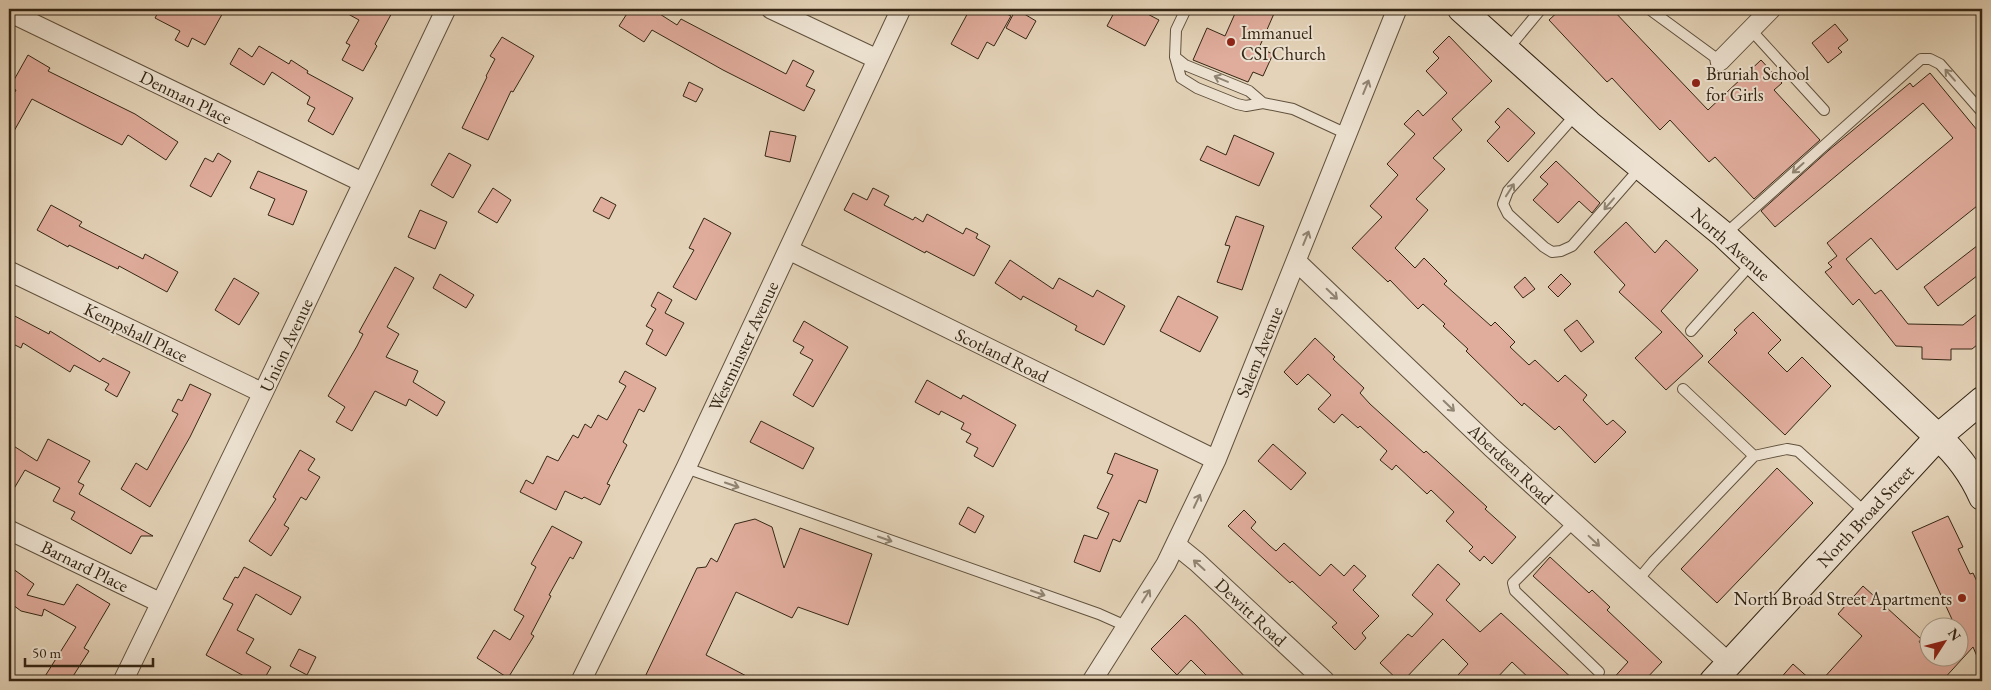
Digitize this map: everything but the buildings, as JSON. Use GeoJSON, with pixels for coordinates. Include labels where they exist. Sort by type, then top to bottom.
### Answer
{"type":"FeatureCollection","features":[{"type":"Feature","properties":{"kind":"main road","name":"North Avenue"},"geometry":{"type":"LineString","coordinates":[[1461,9],[1578,113],[1724,235],[1955,453],[1976,482],[1982,497]]}},
{"type":"Feature","properties":{"kind":"main road","name":"North Broad Street"},"geometry":{"type":"LineString","coordinates":[[1721,672],[1938,436],[1982,400]]}},
{"type":"Feature","properties":{"kind":"street","name":"Union Avenue"},"geometry":{"type":"LineString","coordinates":[[124,681],[264,393],[362,182],[446,9]]}},
{"type":"Feature","properties":{"kind":"street"},"geometry":{"type":"LineString","coordinates":[[771,9],[877,59]]}},
{"type":"Feature","properties":{"kind":"street","name":"Westminster Avenue"},"geometry":{"type":"LineString","coordinates":[[581,681],[686,468],[901,9]]}},
{"type":"Feature","properties":{"kind":"street","name":"Salem Avenue"},"geometry":{"type":"LineString","coordinates":[[1092,681],[1166,564],[1216,460],[1397,9]]}},
{"type":"Feature","properties":{"kind":"street"},"geometry":{"type":"LineString","coordinates":[[1720,61],[1772,9]]}},
{"type":"Feature","properties":{"kind":"street","name":"Denman Place"},"geometry":{"type":"LineString","coordinates":[[9,12],[362,182]]}},
{"type":"Feature","properties":{"kind":"street","name":"Scotland Road"},"geometry":{"type":"LineString","coordinates":[[789,250],[1216,460]]}},
{"type":"Feature","properties":{"kind":"street","name":"Aberdeen Road"},"geometry":{"type":"LineString","coordinates":[[1296,261],[1491,447],[1638,580],[1721,672]]}},
{"type":"Feature","properties":{"kind":"street","name":"Kempshall Place"},"geometry":{"type":"LineString","coordinates":[[9,271],[264,393]]}},
{"type":"Feature","properties":{"kind":"street","name":"Barnard Place"},"geometry":{"type":"LineString","coordinates":[[9,530],[161,603]]}},
{"type":"Feature","properties":{"kind":"street","name":"Dewitt Road"},"geometry":{"type":"LineString","coordinates":[[1176,545],[1325,681]]}},
{"type":"Feature","properties":{"kind":"lane"},"geometry":{"type":"LineString","coordinates":[[1186,9],[1176,30],[1175,57],[1181,78],[1197,88],[1246,106],[1263,103],[1293,109],[1347,134]]}},
{"type":"Feature","properties":{"kind":"lane"},"geometry":{"type":"LineString","coordinates":[[1507,50],[1542,9]]}},
{"type":"Feature","properties":{"kind":"lane"},"geometry":{"type":"LineString","coordinates":[[1649,9],[1720,61]]}},
{"type":"Feature","properties":{"kind":"lane"},"geometry":{"type":"LineString","coordinates":[[1751,30],[1824,110]]}},
{"type":"Feature","properties":{"kind":"lane"},"geometry":{"type":"LineString","coordinates":[[1175,57],[1185,65],[1249,91],[1263,103]]}},
{"type":"Feature","properties":{"kind":"lane"},"geometry":{"type":"LineString","coordinates":[[1724,235],[1921,59],[1930,59],[1940,64],[1982,112]]}},
{"type":"Feature","properties":{"kind":"lane"},"geometry":{"type":"LineString","coordinates":[[1578,113],[1508,191],[1503,204],[1508,214],[1544,247],[1552,252],[1561,251],[1572,246],[1641,167]]}},
{"type":"Feature","properties":{"kind":"lane"},"geometry":{"type":"LineString","coordinates":[[1690,331],[1752,262]]}},
{"type":"Feature","properties":{"kind":"lane"},"geometry":{"type":"LineString","coordinates":[[1683,389],[1754,456]]}},
{"type":"Feature","properties":{"kind":"lane"},"geometry":{"type":"LineString","coordinates":[[1638,580],[1754,456],[1787,450],[1798,451],[1867,514]]}},
{"type":"Feature","properties":{"kind":"lane"},"geometry":{"type":"LineString","coordinates":[[686,468],[1099,614],[1126,626]]}},
{"type":"Feature","properties":{"kind":"lane"},"geometry":{"type":"LineString","coordinates":[[1574,522],[1513,583],[1515,591],[1600,672]]}},
{"type":"Feature","properties":{"kind":"place","name":"Immanuel CSI Church"},"geometry":{"type":"Point","coordinates":[1231,42]}},
{"type":"Feature","properties":{"kind":"place","name":"Bruriah School for Girls"},"geometry":{"type":"Point","coordinates":[1696,83]}},
{"type":"Feature","properties":{"kind":"place","name":"North Broad Street Apartments"},"geometry":{"type":"Point","coordinates":[1962,598]}}]}
